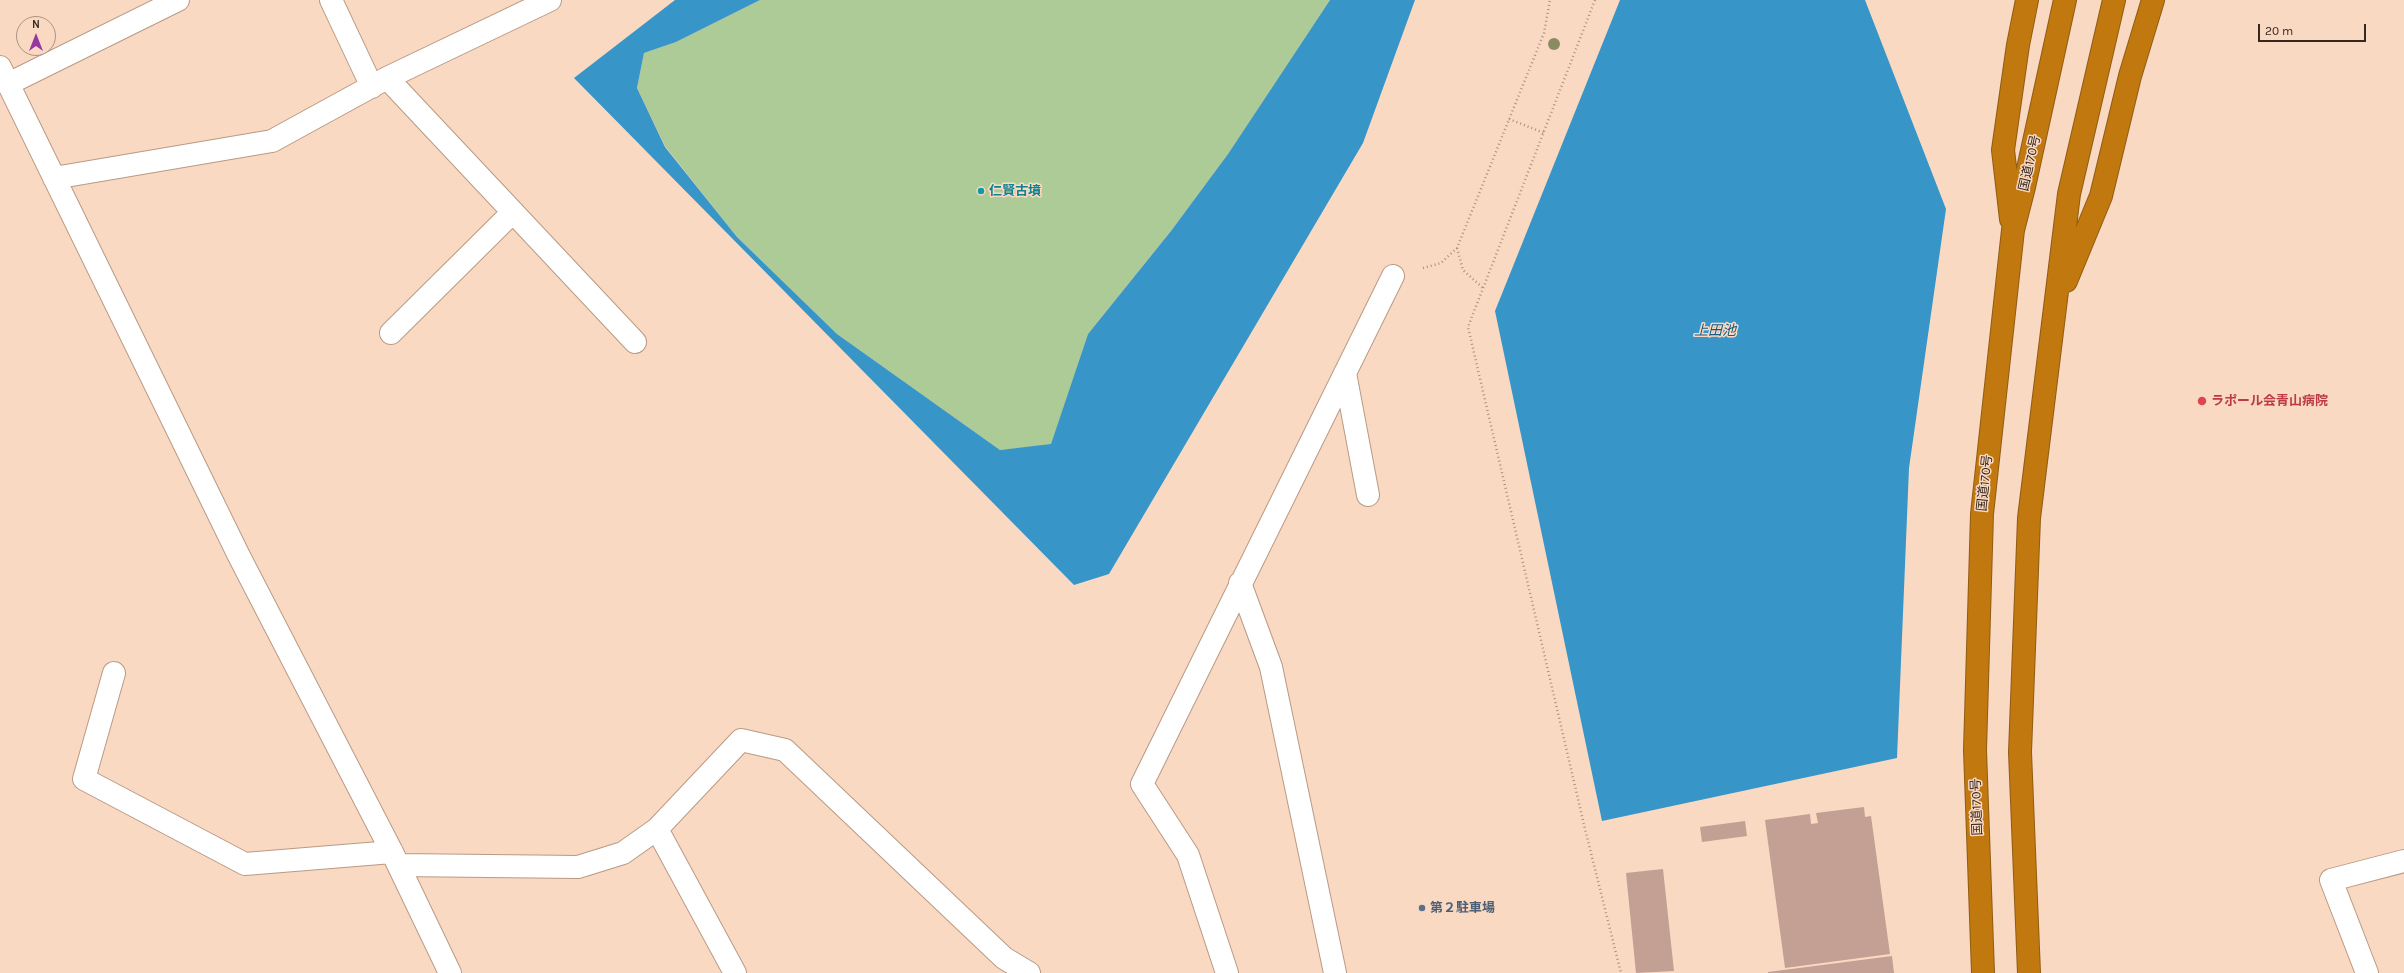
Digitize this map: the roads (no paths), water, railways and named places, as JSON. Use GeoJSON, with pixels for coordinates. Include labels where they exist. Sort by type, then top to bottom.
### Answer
{"type":"FeatureCollection","features":[{"type":"Feature","properties":{"kind":"highway"},"geometry":{"type":"LineString","coordinates":[[2013,230],[2003,150],[2018,45],[2027,0]]}},
{"type":"Feature","properties":{"kind":"highway","name":"国道170号"},"geometry":{"type":"LineString","coordinates":[[1983,973],[1975,750],[1982,514],[2013,230],[2024,187],[2065,0]]}},
{"type":"Feature","properties":{"kind":"highway"},"geometry":{"type":"LineString","coordinates":[[2029,973],[2020,744],[2029,518],[2069,194],[2114,0]]}},
{"type":"Feature","properties":{"kind":"highway"},"geometry":{"type":"LineString","coordinates":[[2055,307],[2101,196],[2130,76],[2153,0]]}},
{"type":"Feature","properties":{"kind":"street"},"geometry":{"type":"LineString","coordinates":[[178,0],[4,75],[239,556],[396,858],[450,973]]}},
{"type":"Feature","properties":{"kind":"street"},"geometry":{"type":"LineString","coordinates":[[331,0],[380,82],[513,212],[635,342]]}},
{"type":"Feature","properties":{"kind":"street"},"geometry":{"type":"LineString","coordinates":[[54,178],[272,141],[380,82],[550,0]]}},
{"type":"Feature","properties":{"kind":"street"},"geometry":{"type":"LineString","coordinates":[[391,333],[513,212]]}},
{"type":"Feature","properties":{"kind":"street"},"geometry":{"type":"LineString","coordinates":[[1227,973],[1188,855],[1142,784],[1393,276]]}},
{"type":"Feature","properties":{"kind":"street"},"geometry":{"type":"LineString","coordinates":[[1344,373],[1368,496]]}},
{"type":"Feature","properties":{"kind":"street"},"geometry":{"type":"LineString","coordinates":[[1240,584],[1271,667],[1335,973]]}},
{"type":"Feature","properties":{"kind":"street"},"geometry":{"type":"LineString","coordinates":[[114,673],[84,779],[245,864],[396,858],[578,867],[623,853],[657,830],[741,740],[785,750],[1004,958],[1029,973]]}},
{"type":"Feature","properties":{"kind":"street"},"geometry":{"type":"LineString","coordinates":[[657,830],[735,973]]}},
{"type":"Feature","properties":{"kind":"street"},"geometry":{"type":"LineString","coordinates":[[2367,973],[2330,880],[2404,860]]}},
{"type":"Feature","properties":{"kind":"water"},"geometry":{"type":"Polygon","coordinates":[[[675,0],[760,0],[676,42],[644,53],[637,88],[665,147],[737,237],[837,334],[1000,450],[1051,444],[1088,334],[1171,231],[1228,154],[1330,0],[1415,0],[1363,143],[1109,574],[1074,585],[574,78],[675,0]]]}},
{"type":"Feature","properties":{"kind":"water","name":"上田池"},"geometry":{"type":"Polygon","coordinates":[[[1620,0],[1865,0],[1946,209],[1909,468],[1897,758],[1602,821],[1495,311],[1620,0]]]}},
{"type":"Feature","properties":{"kind":"place","name":"仁賢古墳"},"geometry":{"type":"Point","coordinates":[981,191]}},
{"type":"Feature","properties":{"kind":"place","name":"ラポール会青山病院"},"geometry":{"type":"Point","coordinates":[2202,401]}},
{"type":"Feature","properties":{"kind":"place","name":"第２駐車場"},"geometry":{"type":"Point","coordinates":[1422,908]}}]}
